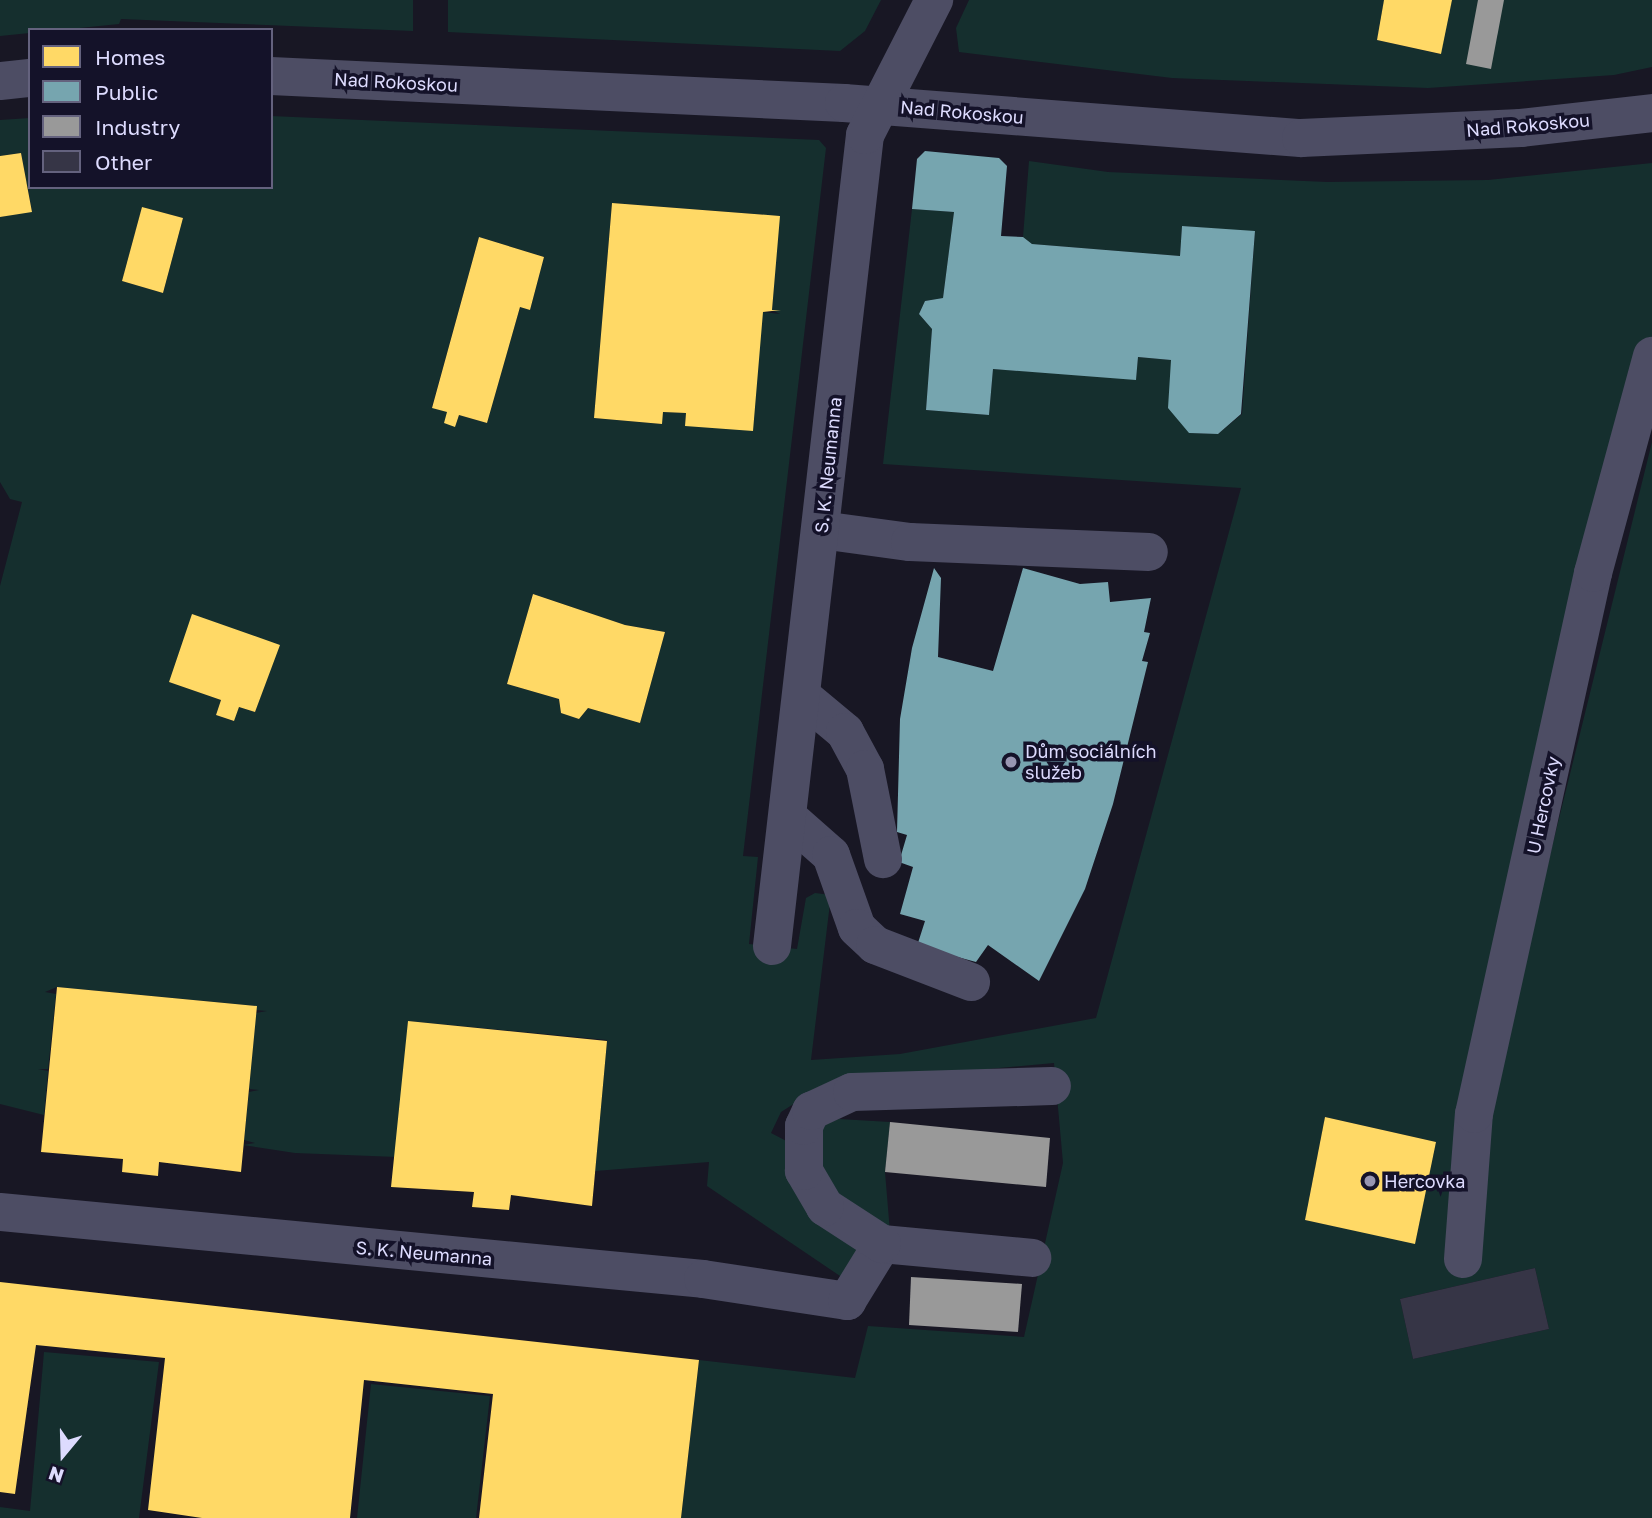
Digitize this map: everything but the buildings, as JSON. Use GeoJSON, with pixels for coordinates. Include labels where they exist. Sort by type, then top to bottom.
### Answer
{"type":"FeatureCollection","features":[{"type":"Feature","properties":{"kind":"street","name":"S. K. Neumanna"},"geometry":{"type":"LineString","coordinates":[[772,946],[789,818],[865,135],[934,0]]}},
{"type":"Feature","properties":{"kind":"street","name":"Nad Rokoskou"},"geometry":{"type":"LineString","coordinates":[[273,76],[879,105],[1301,138],[1521,128],[1652,113]]}},
{"type":"Feature","properties":{"kind":"street"},"geometry":{"type":"LineString","coordinates":[[0,81],[28,78]]}},
{"type":"Feature","properties":{"kind":"street","name":"U Hercovky"},"geometry":{"type":"LineString","coordinates":[[1463,1259],[1474,1114],[1593,573],[1652,356]]}},
{"type":"Feature","properties":{"kind":"street"},"geometry":{"type":"LineString","coordinates":[[821,530],[910,542],[1149,552]]}},
{"type":"Feature","properties":{"kind":"street"},"geometry":{"type":"LineString","coordinates":[[802,696],[845,732],[865,769],[883,859]]}},
{"type":"Feature","properties":{"kind":"street"},"geometry":{"type":"LineString","coordinates":[[789,818],[831,855],[858,928],[874,945],[971,982]]}},
{"type":"Feature","properties":{"kind":"street"},"geometry":{"type":"LineString","coordinates":[[1032,1258],[882,1244],[825,1207],[804,1171],[804,1126],[811,1111],[852,1092],[1052,1086]]}},
{"type":"Feature","properties":{"kind":"street","name":"S. K. Neumanna"},"geometry":{"type":"LineString","coordinates":[[0,1212],[703,1279],[847,1301],[882,1244]]}},
{"type":"Feature","properties":{"kind":"green space"},"geometry":{"type":"Polygon","coordinates":[[[0,0],[413,0],[413,31],[121,19],[119,24],[79,28],[28,28],[28,33],[0,36],[0,0]]]}},
{"type":"Feature","properties":{"kind":"green space"},"geometry":{"type":"Polygon","coordinates":[[[448,0],[881,0],[865,31],[840,51],[448,32],[448,0]]]}},
{"type":"Feature","properties":{"kind":"green space"},"geometry":{"type":"Polygon","coordinates":[[[969,0],[1384,0],[1377,40],[1440,54],[1452,0],[1652,0],[1652,67],[1614,75],[1428,88],[1172,78],[959,52],[956,28],[969,0]]]}},
{"type":"Feature","properties":{"kind":"green space"},"geometry":{"type":"Polygon","coordinates":[[[273,116],[819,140],[826,148],[743,856],[758,857],[749,944],[797,949],[806,898],[815,893],[831,895],[811,1060],[900,1054],[1096,1018],[1241,488],[883,464],[912,209],[954,212],[943,298],[925,301],[919,314],[932,329],[926,410],[989,415],[993,369],[1136,379],[1138,357],[1171,360],[1189,433],[1218,434],[1242,414],[1255,232],[1182,226],[1180,256],[1032,244],[1023,237],[1029,161],[1108,172],[1327,182],[1488,180],[1652,163],[1652,336],[1465,1091],[1490,1098],[1652,442],[1652,1518],[681,1518],[699,1360],[855,1378],[868,1326],[1024,1337],[1063,1163],[1054,1063],[846,1082],[803,1098],[781,1112],[771,1133],[794,1145],[866,1243],[843,1278],[707,1186],[709,1162],[595,1171],[607,1040],[408,1021],[397,1157],[295,1153],[243,1145],[255,1143],[244,1140],[249,1092],[259,1090],[249,1089],[256,1013],[267,1011],[256,1010],[256,1006],[57,987],[45,992],[56,994],[48,1069],[38,1069],[48,1071],[44,1115],[0,1104],[0,586],[22,502],[10,499],[0,482],[0,217],[32,211],[21,153],[0,156],[0,120],[28,118],[28,189],[273,189],[273,116]],[[612,203],[594,418],[661,424],[663,412],[686,413],[685,426],[763,312],[780,314],[772,310],[779,216],[612,203]],[[142,207],[122,281],[163,293],[183,218],[142,207]],[[479,237],[432,407],[447,412],[455,427],[459,415],[487,423],[520,307],[530,310],[544,257],[479,237]],[[533,594],[507,684],[559,699],[561,713],[579,719],[588,708],[640,723],[665,632],[625,625],[533,594]],[[279,645],[169,682],[221,700],[216,715],[233,721],[239,707],[255,712],[279,645]],[[1325,1117],[1305,1220],[1415,1243],[1436,1142],[1325,1117]],[[1535,1268],[1400,1299],[1413,1359],[1549,1329],[1535,1268]]]}},
{"type":"Feature","properties":{"kind":"green space"},"geometry":{"type":"Polygon","coordinates":[[[839,1119],[890,1122],[885,1172],[890,1232],[835,1197],[816,1171],[820,1126],[839,1119]]]}},
{"type":"Feature","properties":{"kind":"green space"},"geometry":{"type":"Polygon","coordinates":[[[44,1352],[159,1362],[139,1518],[0,1518],[0,1507],[30,1511],[44,1352]]]}},
{"type":"Feature","properties":{"kind":"green space"},"geometry":{"type":"Polygon","coordinates":[[[371,1384],[490,1396],[476,1518],[357,1518],[371,1384]]]}},
{"type":"Feature","properties":{"kind":"place","name":"Dům sociálních služeb"},"geometry":{"type":"Point","coordinates":[1011,762]}},
{"type":"Feature","properties":{"kind":"place","name":"Hercovka"},"geometry":{"type":"Point","coordinates":[1370,1181]}}]}
